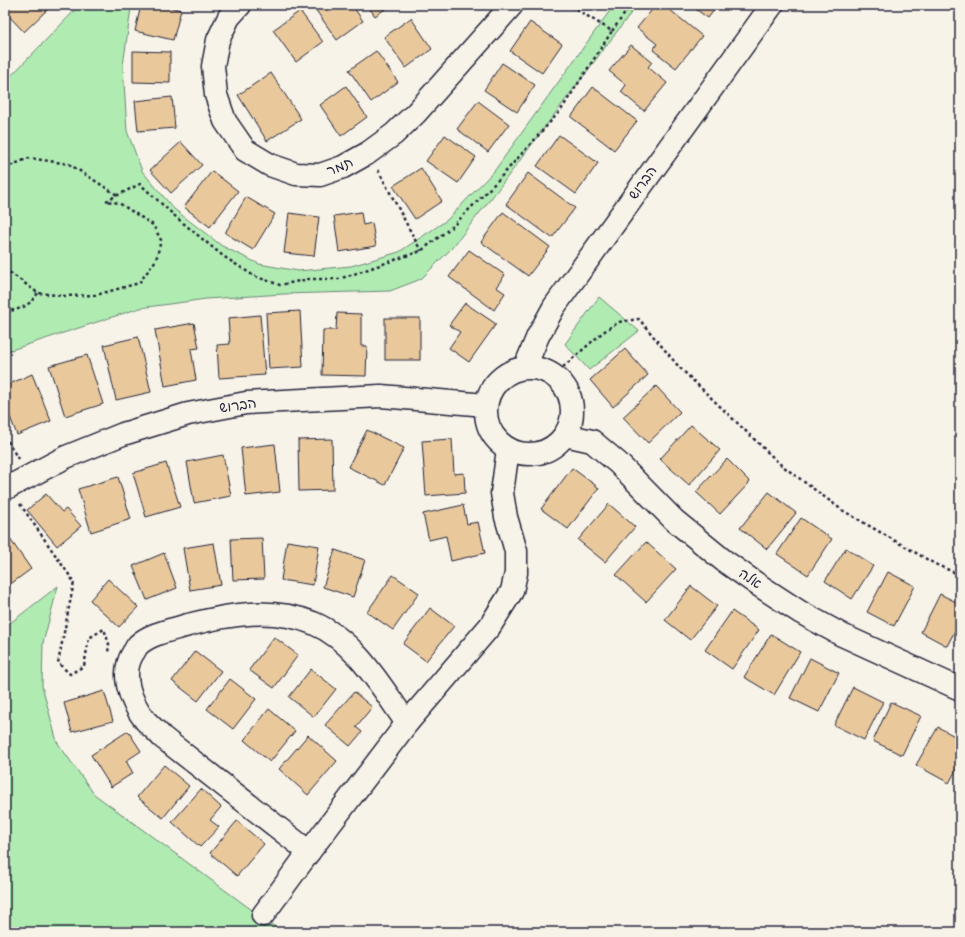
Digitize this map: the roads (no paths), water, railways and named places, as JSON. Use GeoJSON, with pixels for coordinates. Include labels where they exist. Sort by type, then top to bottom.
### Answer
{"type":"FeatureCollection","features":[{"type":"Feature","properties":{"kind":"street","name":"תמר"},"geometry":{"type":"LineString","coordinates":[[240,5],[229,17],[218,40],[213,66],[216,95],[224,121],[245,150],[270,165],[296,174],[304,175],[320,175],[343,167],[368,153],[394,134],[416,113],[512,5]]}},
{"type":"Feature","properties":{"kind":"street","name":"הברוש"},"geometry":{"type":"LineString","coordinates":[[525,367],[538,336],[554,307],[772,5]]}},
{"type":"Feature","properties":{"kind":"street"},"geometry":{"type":"LineString","coordinates":[[525,367],[540,368],[554,375],[564,385],[571,399],[571,421],[565,435],[554,446],[541,452],[526,454],[508,449],[496,440],[488,427],[486,405],[490,390],[500,378],[510,371],[525,367]]}},
{"type":"Feature","properties":{"kind":"street","name":"הברוש"},"geometry":{"type":"LineString","coordinates":[[7,488],[66,457],[123,434],[188,414],[246,403],[381,396],[486,405]]}},
{"type":"Feature","properties":{"kind":"street","name":"אלה"},"geometry":{"type":"LineString","coordinates":[[565,435],[592,441],[618,463],[674,520],[723,560],[800,612],[842,635],[960,689]]}},
{"type":"Feature","properties":{"kind":"street"},"geometry":{"type":"LineString","coordinates":[[263,914],[407,723],[490,626],[512,591],[516,573],[516,551],[506,517],[502,494],[508,449]]}},
{"type":"Feature","properties":{"kind":"street"},"geometry":{"type":"LineString","coordinates":[[309,852],[162,737],[145,720],[131,696],[127,679],[128,660],[138,646],[156,635],[211,619],[246,614],[270,613],[290,616],[313,624],[332,634],[358,655],[407,723]]}}]}
